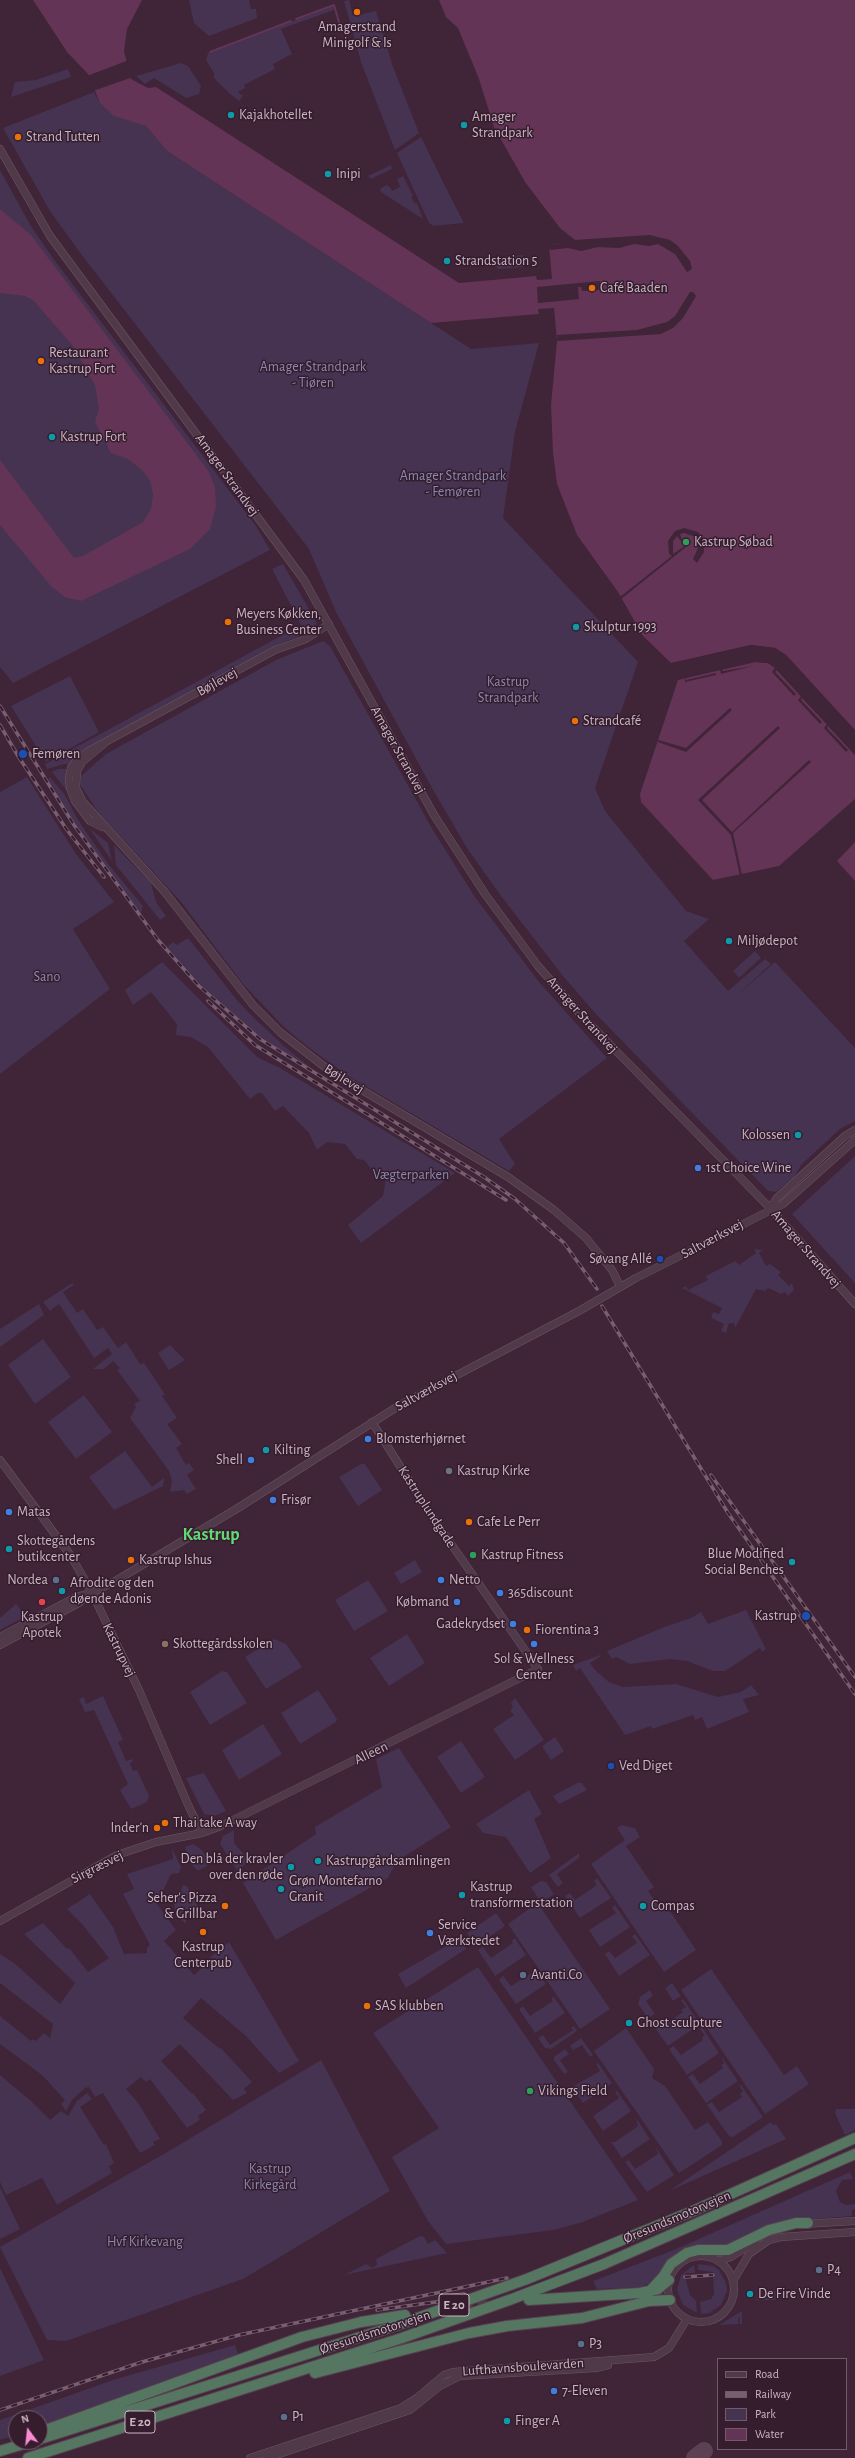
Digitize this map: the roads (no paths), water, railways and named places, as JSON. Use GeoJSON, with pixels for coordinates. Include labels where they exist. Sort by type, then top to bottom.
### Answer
{"type":"FeatureCollection","features":[{"type":"Feature","properties":{"kind":"highway","name":"Øresundsmotorvejen"},"geometry":{"type":"LineString","coordinates":[[48,2436],[394,2326],[527,2279],[693,2211],[855,2138]]}},
{"type":"Feature","properties":{"kind":"highway","name":"Øresundsmotorvejen"},"geometry":{"type":"LineString","coordinates":[[28,2458],[402,2338],[604,2264],[855,2154]]}},
{"type":"Feature","properties":{"kind":"highway"},"geometry":{"type":"LineString","coordinates":[[650,2291],[663,2278],[671,2264],[687,2252],[698,2250],[728,2250],[770,2230],[796,2223],[808,2223]]}},
{"type":"Feature","properties":{"kind":"highway"},"geometry":{"type":"LineString","coordinates":[[529,2300],[640,2293],[658,2289],[669,2280]]}},
{"type":"Feature","properties":{"kind":"highway"},"geometry":{"type":"LineString","coordinates":[[252,2387],[308,2375],[469,2333],[507,2326],[582,2318],[649,2301],[670,2300]]}},
{"type":"Feature","properties":{"kind":"highway"},"geometry":{"type":"LineString","coordinates":[[48,2429],[302,2337],[361,2322],[405,2315]]}},
{"type":"Feature","properties":{"kind":"street","name":"Amager Strandvej"},"geometry":{"type":"LineString","coordinates":[[0,149],[50,236],[284,552],[329,624],[434,815],[484,894],[538,966],[581,1015],[640,1078],[770,1208],[855,1304]]}},
{"type":"Feature","properties":{"kind":"street","name":"Bøjlevej"},"geometry":{"type":"LineString","coordinates":[[329,624],[306,639],[275,650],[87,752],[77,760],[71,768],[69,778],[70,788],[82,811],[90,821],[104,828],[164,891],[232,980],[281,1033],[330,1071],[534,1195],[586,1238],[612,1270],[620,1286]]}},
{"type":"Feature","properties":{"kind":"street"},"geometry":{"type":"LineString","coordinates":[[770,1208],[777,1198],[845,1136],[855,1130]]}},
{"type":"Feature","properties":{"kind":"street"},"geometry":{"type":"LineString","coordinates":[[770,1208],[783,1204],[855,1140]]}},
{"type":"Feature","properties":{"kind":"street","name":"Saltværksvej"},"geometry":{"type":"LineString","coordinates":[[0,1645],[79,1603],[92,1593],[140,1567],[238,1508],[403,1403],[579,1311],[620,1286],[770,1208]]}},
{"type":"Feature","properties":{"kind":"street","name":"Kastruplundgade"},"geometry":{"type":"LineString","coordinates":[[372,1422],[431,1515],[538,1669]]}},
{"type":"Feature","properties":{"kind":"street","name":"Kastrupvej"},"geometry":{"type":"LineString","coordinates":[[0,1460],[71,1556],[92,1593],[139,1690],[189,1808],[202,1833]]}},
{"type":"Feature","properties":{"kind":"street","name":"Saltværksvej"},"geometry":{"type":"LineString","coordinates":[[0,1637],[76,1597],[92,1593]]}},
{"type":"Feature","properties":{"kind":"street","name":"Alleen"},"geometry":{"type":"LineString","coordinates":[[202,1833],[262,1807],[538,1669]]}},
{"type":"Feature","properties":{"kind":"street","name":"Sirgræsvej"},"geometry":{"type":"LineString","coordinates":[[0,1921],[117,1855],[156,1842],[202,1833]]}},
{"type":"Feature","properties":{"kind":"street"},"geometry":{"type":"LineString","coordinates":[[718,2261],[731,2258],[770,2234],[808,2223],[855,2221]]}},
{"type":"Feature","properties":{"kind":"street"},"geometry":{"type":"LineString","coordinates":[[733,2281],[727,2269],[718,2261],[705,2256],[692,2258],[675,2269],[669,2280],[670,2300],[677,2311],[687,2319],[706,2321],[720,2316],[731,2302],[733,2281],[749,2254],[769,2240],[781,2237],[855,2232]]}},
{"type":"Feature","properties":{"kind":"street","name":"Lufthavnsboulevarden"},"geometry":{"type":"LineString","coordinates":[[250,2458],[401,2408],[417,2398],[444,2375],[453,2372],[646,2359],[662,2353],[674,2341],[687,2319]]}},
{"type":"Feature","properties":{"kind":"street","name":"Lufthavnsboulevarden"},"geometry":{"type":"LineString","coordinates":[[266,2458],[399,2415],[421,2403],[440,2386],[460,2376],[596,2368],[624,2360]]}},
{"type":"Feature","properties":{"kind":"water"},"geometry":{"type":"Polygon","coordinates":[[[33,0],[142,0],[127,29],[124,51],[131,79],[148,88],[156,87],[459,283],[536,276],[537,280],[552,279],[549,245],[575,243],[575,240],[560,228],[525,182],[494,127],[479,79],[458,28],[446,17],[439,0],[855,0],[855,731],[786,655],[775,648],[751,645],[671,663],[643,636],[618,592],[577,535],[557,484],[553,453],[551,405],[557,341],[554,308],[538,309],[539,314],[431,323],[167,151],[146,126],[114,116],[100,103],[88,74],[67,52],[33,0]]]}},
{"type":"Feature","properties":{"kind":"water"},"geometry":{"type":"Polygon","coordinates":[[[0,209],[31,235],[209,472],[215,487],[216,507],[210,529],[190,549],[81,601],[65,597],[51,586],[0,525],[0,460],[74,558],[83,556],[143,522],[151,509],[153,494],[150,481],[142,470],[128,459],[111,453],[95,422],[99,408],[95,385],[73,346],[34,301],[25,296],[0,293],[0,209]]]}},
{"type":"Feature","properties":{"kind":"water"},"geometry":{"type":"Polygon","coordinates":[[[755,662],[768,663],[774,667],[855,755],[855,799],[779,866],[713,880],[641,802],[640,794],[678,680],[755,662]]]}},
{"type":"Feature","properties":{"kind":"water"},"geometry":{"type":"Polygon","coordinates":[[[855,842],[855,881],[837,861],[855,842]]]}},
{"type":"Feature","properties":{"kind":"waterway"},"geometry":{"type":"LineString","coordinates":[[296,19],[334,5],[341,29]]}},
{"type":"Feature","properties":{"kind":"waterway"},"geometry":{"type":"LineString","coordinates":[[210,52],[291,21]]}},
{"type":"Feature","properties":{"kind":"tunnel"},"geometry":{"type":"LineString","coordinates":[[448,2310],[489,2305]]}},
{"type":"Feature","properties":{"kind":"railway"},"geometry":{"type":"LineString","coordinates":[[0,706],[74,825],[158,940],[199,986],[260,1039],[484,1177],[515,1199],[564,1243],[597,1289]]}},
{"type":"Feature","properties":{"kind":"railway"},"geometry":{"type":"LineString","coordinates":[[0,725],[18,756],[67,830],[104,877]]}},
{"type":"Feature","properties":{"kind":"railway"},"geometry":{"type":"LineString","coordinates":[[208,1001],[255,1045],[506,1200]]}},
{"type":"Feature","properties":{"kind":"railway"},"geometry":{"type":"LineString","coordinates":[[602,1306],[728,1513],[855,1694]]}},
{"type":"Feature","properties":{"kind":"railway"},"geometry":{"type":"LineString","coordinates":[[711,1475],[855,1677]]}},
{"type":"Feature","properties":{"kind":"railway"},"geometry":{"type":"LineString","coordinates":[[685,2277],[713,2275]]}},
{"type":"Feature","properties":{"kind":"railway"},"geometry":{"type":"LineString","coordinates":[[0,2410],[142,2362],[239,2335],[507,2278]]}},
{"type":"Feature","properties":{"kind":"railway"},"geometry":{"type":"LineString","coordinates":[[447,2296],[464,2294]]}},
{"type":"Feature","properties":{"kind":"railway"},"geometry":{"type":"LineString","coordinates":[[377,2310],[443,2301]]}},
{"type":"Feature","properties":{"kind":"place","name":"Amagerstrand Minigolf & Is"},"geometry":{"type":"Point","coordinates":[357,12]}},
{"type":"Feature","properties":{"kind":"place","name":"Kajakhotellet"},"geometry":{"type":"Point","coordinates":[231,115]}},
{"type":"Feature","properties":{"kind":"place","name":"Amager Strandpark"},"geometry":{"type":"Point","coordinates":[464,125]}},
{"type":"Feature","properties":{"kind":"place","name":"Strand Tutten"},"geometry":{"type":"Point","coordinates":[18,137]}},
{"type":"Feature","properties":{"kind":"place","name":"Inipi"},"geometry":{"type":"Point","coordinates":[328,174]}},
{"type":"Feature","properties":{"kind":"place","name":"Strandstation 5"},"geometry":{"type":"Point","coordinates":[447,261]}},
{"type":"Feature","properties":{"kind":"place","name":"Café Baaden"},"geometry":{"type":"Point","coordinates":[592,288]}},
{"type":"Feature","properties":{"kind":"place","name":"Restaurant Kastrup Fort"},"geometry":{"type":"Point","coordinates":[41,361]}},
{"type":"Feature","properties":{"kind":"place","name":"Kastrup Fort"},"geometry":{"type":"Point","coordinates":[52,437]}},
{"type":"Feature","properties":{"kind":"place","name":"Kastrup Søbad"},"geometry":{"type":"Point","coordinates":[686,542]}},
{"type":"Feature","properties":{"kind":"place","name":"Meyers Køkken, Business Center"},"geometry":{"type":"Point","coordinates":[228,622]}},
{"type":"Feature","properties":{"kind":"place","name":"Skulptur 1993"},"geometry":{"type":"Point","coordinates":[576,627]}},
{"type":"Feature","properties":{"kind":"place","name":"Strandcafé"},"geometry":{"type":"Point","coordinates":[575,721]}},
{"type":"Feature","properties":{"kind":"place","name":"Femøren"},"geometry":{"type":"Point","coordinates":[23,754]}},
{"type":"Feature","properties":{"kind":"place","name":"Miljødepot"},"geometry":{"type":"Point","coordinates":[729,941]}},
{"type":"Feature","properties":{"kind":"place","name":"Kolossen"},"geometry":{"type":"Point","coordinates":[798,1135]}},
{"type":"Feature","properties":{"kind":"place","name":"1st Choice Wine"},"geometry":{"type":"Point","coordinates":[698,1168]}},
{"type":"Feature","properties":{"kind":"place","name":"Søvang Allé"},"geometry":{"type":"Point","coordinates":[660,1259]}},
{"type":"Feature","properties":{"kind":"place","name":"Blomsterhjørnet"},"geometry":{"type":"Point","coordinates":[368,1439]}},
{"type":"Feature","properties":{"kind":"place","name":"Kilting"},"geometry":{"type":"Point","coordinates":[266,1450]}},
{"type":"Feature","properties":{"kind":"place","name":"Shell"},"geometry":{"type":"Point","coordinates":[251,1460]}},
{"type":"Feature","properties":{"kind":"place","name":"Kastrup Kirke"},"geometry":{"type":"Point","coordinates":[449,1471]}},
{"type":"Feature","properties":{"kind":"place","name":"Frisør"},"geometry":{"type":"Point","coordinates":[273,1500]}},
{"type":"Feature","properties":{"kind":"place","name":"Matas"},"geometry":{"type":"Point","coordinates":[9,1512]}},
{"type":"Feature","properties":{"kind":"place","name":"Cafe Le Perr"},"geometry":{"type":"Point","coordinates":[469,1522]}},
{"type":"Feature","properties":{"kind":"place","name":"Skottegårdens butikcenter"},"geometry":{"type":"Point","coordinates":[9,1549]}},
{"type":"Feature","properties":{"kind":"place","name":"Kastrup Fitness"},"geometry":{"type":"Point","coordinates":[473,1555]}},
{"type":"Feature","properties":{"kind":"place","name":"Kastrup Ishus"},"geometry":{"type":"Point","coordinates":[131,1560]}},
{"type":"Feature","properties":{"kind":"place","name":"Blue Modified Social Benches"},"geometry":{"type":"Point","coordinates":[792,1562]}},
{"type":"Feature","properties":{"kind":"place","name":"Nordea"},"geometry":{"type":"Point","coordinates":[56,1580]}},
{"type":"Feature","properties":{"kind":"place","name":"Netto"},"geometry":{"type":"Point","coordinates":[441,1580]}},
{"type":"Feature","properties":{"kind":"place","name":"Afrodite og den døende Adonis"},"geometry":{"type":"Point","coordinates":[62,1591]}},
{"type":"Feature","properties":{"kind":"place","name":"365discount"},"geometry":{"type":"Point","coordinates":[500,1593]}},
{"type":"Feature","properties":{"kind":"place","name":"Kastrup Apotek"},"geometry":{"type":"Point","coordinates":[42,1602]}},
{"type":"Feature","properties":{"kind":"place","name":"Købmand"},"geometry":{"type":"Point","coordinates":[457,1602]}},
{"type":"Feature","properties":{"kind":"place","name":"Kastrup"},"geometry":{"type":"Point","coordinates":[806,1616]}},
{"type":"Feature","properties":{"kind":"place","name":"Gadekrydset"},"geometry":{"type":"Point","coordinates":[513,1624]}},
{"type":"Feature","properties":{"kind":"place","name":"Fiorentina 3"},"geometry":{"type":"Point","coordinates":[527,1630]}},
{"type":"Feature","properties":{"kind":"place","name":"Skottegårdsskolen"},"geometry":{"type":"Point","coordinates":[165,1644]}},
{"type":"Feature","properties":{"kind":"place","name":"Sol & Wellness Center"},"geometry":{"type":"Point","coordinates":[534,1644]}},
{"type":"Feature","properties":{"kind":"place","name":"Ved Diget"},"geometry":{"type":"Point","coordinates":[611,1766]}},
{"type":"Feature","properties":{"kind":"place","name":"Thai take A way"},"geometry":{"type":"Point","coordinates":[165,1823]}},
{"type":"Feature","properties":{"kind":"place","name":"Inder'n"},"geometry":{"type":"Point","coordinates":[157,1828]}},
{"type":"Feature","properties":{"kind":"place","name":"Kastrupgårdsamlingen"},"geometry":{"type":"Point","coordinates":[318,1861]}},
{"type":"Feature","properties":{"kind":"place","name":"Den blå der kravler over den røde"},"geometry":{"type":"Point","coordinates":[291,1867]}},
{"type":"Feature","properties":{"kind":"place","name":"Grøn Montefarno Granit"},"geometry":{"type":"Point","coordinates":[281,1889]}},
{"type":"Feature","properties":{"kind":"place","name":"Kastrup transformerstation"},"geometry":{"type":"Point","coordinates":[462,1895]}},
{"type":"Feature","properties":{"kind":"place","name":"Seher's Pizza & Grillbar"},"geometry":{"type":"Point","coordinates":[225,1906]}},
{"type":"Feature","properties":{"kind":"place","name":"Compas"},"geometry":{"type":"Point","coordinates":[643,1906]}},
{"type":"Feature","properties":{"kind":"place","name":"Kastrup Centerpub"},"geometry":{"type":"Point","coordinates":[203,1932]}},
{"type":"Feature","properties":{"kind":"place","name":"Service Værkstedet"},"geometry":{"type":"Point","coordinates":[430,1933]}},
{"type":"Feature","properties":{"kind":"place","name":"Avanti.Co"},"geometry":{"type":"Point","coordinates":[523,1975]}},
{"type":"Feature","properties":{"kind":"place","name":"SAS klubben"},"geometry":{"type":"Point","coordinates":[367,2006]}},
{"type":"Feature","properties":{"kind":"place","name":"Ghost sculpture"},"geometry":{"type":"Point","coordinates":[629,2023]}},
{"type":"Feature","properties":{"kind":"place","name":"Vikings Field"},"geometry":{"type":"Point","coordinates":[530,2091]}},
{"type":"Feature","properties":{"kind":"place","name":"P4"},"geometry":{"type":"Point","coordinates":[819,2270]}},
{"type":"Feature","properties":{"kind":"place","name":"De Fire Vinde"},"geometry":{"type":"Point","coordinates":[750,2294]}},
{"type":"Feature","properties":{"kind":"place","name":"P3"},"geometry":{"type":"Point","coordinates":[581,2344]}},
{"type":"Feature","properties":{"kind":"place","name":"7-Eleven"},"geometry":{"type":"Point","coordinates":[554,2391]}},
{"type":"Feature","properties":{"kind":"place","name":"P1"},"geometry":{"type":"Point","coordinates":[284,2417]}},
{"type":"Feature","properties":{"kind":"place","name":"Finger A"},"geometry":{"type":"Point","coordinates":[507,2421]}},
{"type":"Feature","properties":{"kind":"district","name":"Kastrup"},"geometry":{"type":"Point","coordinates":[211,1535]}},
{"type":"Feature","properties":{"kind":"park label","name":"Amager Strandpark - Tiøren"},"geometry":{"type":"Point","coordinates":[313,376]}},
{"type":"Feature","properties":{"kind":"park label","name":"Amager Strandpark - Femøren"},"geometry":{"type":"Point","coordinates":[453,484]}},
{"type":"Feature","properties":{"kind":"park label","name":"Kastrup Strandpark"},"geometry":{"type":"Point","coordinates":[508,690]}},
{"type":"Feature","properties":{"kind":"park label","name":"Sano"},"geometry":{"type":"Point","coordinates":[47,977]}},
{"type":"Feature","properties":{"kind":"park label","name":"Vægterparken"},"geometry":{"type":"Point","coordinates":[411,1175]}},
{"type":"Feature","properties":{"kind":"park label","name":"Kastrup Kirkegård"},"geometry":{"type":"Point","coordinates":[270,2178]}},
{"type":"Feature","properties":{"kind":"park label","name":"Hvf Kirkevang"},"geometry":{"type":"Point","coordinates":[145,2242]}}]}
